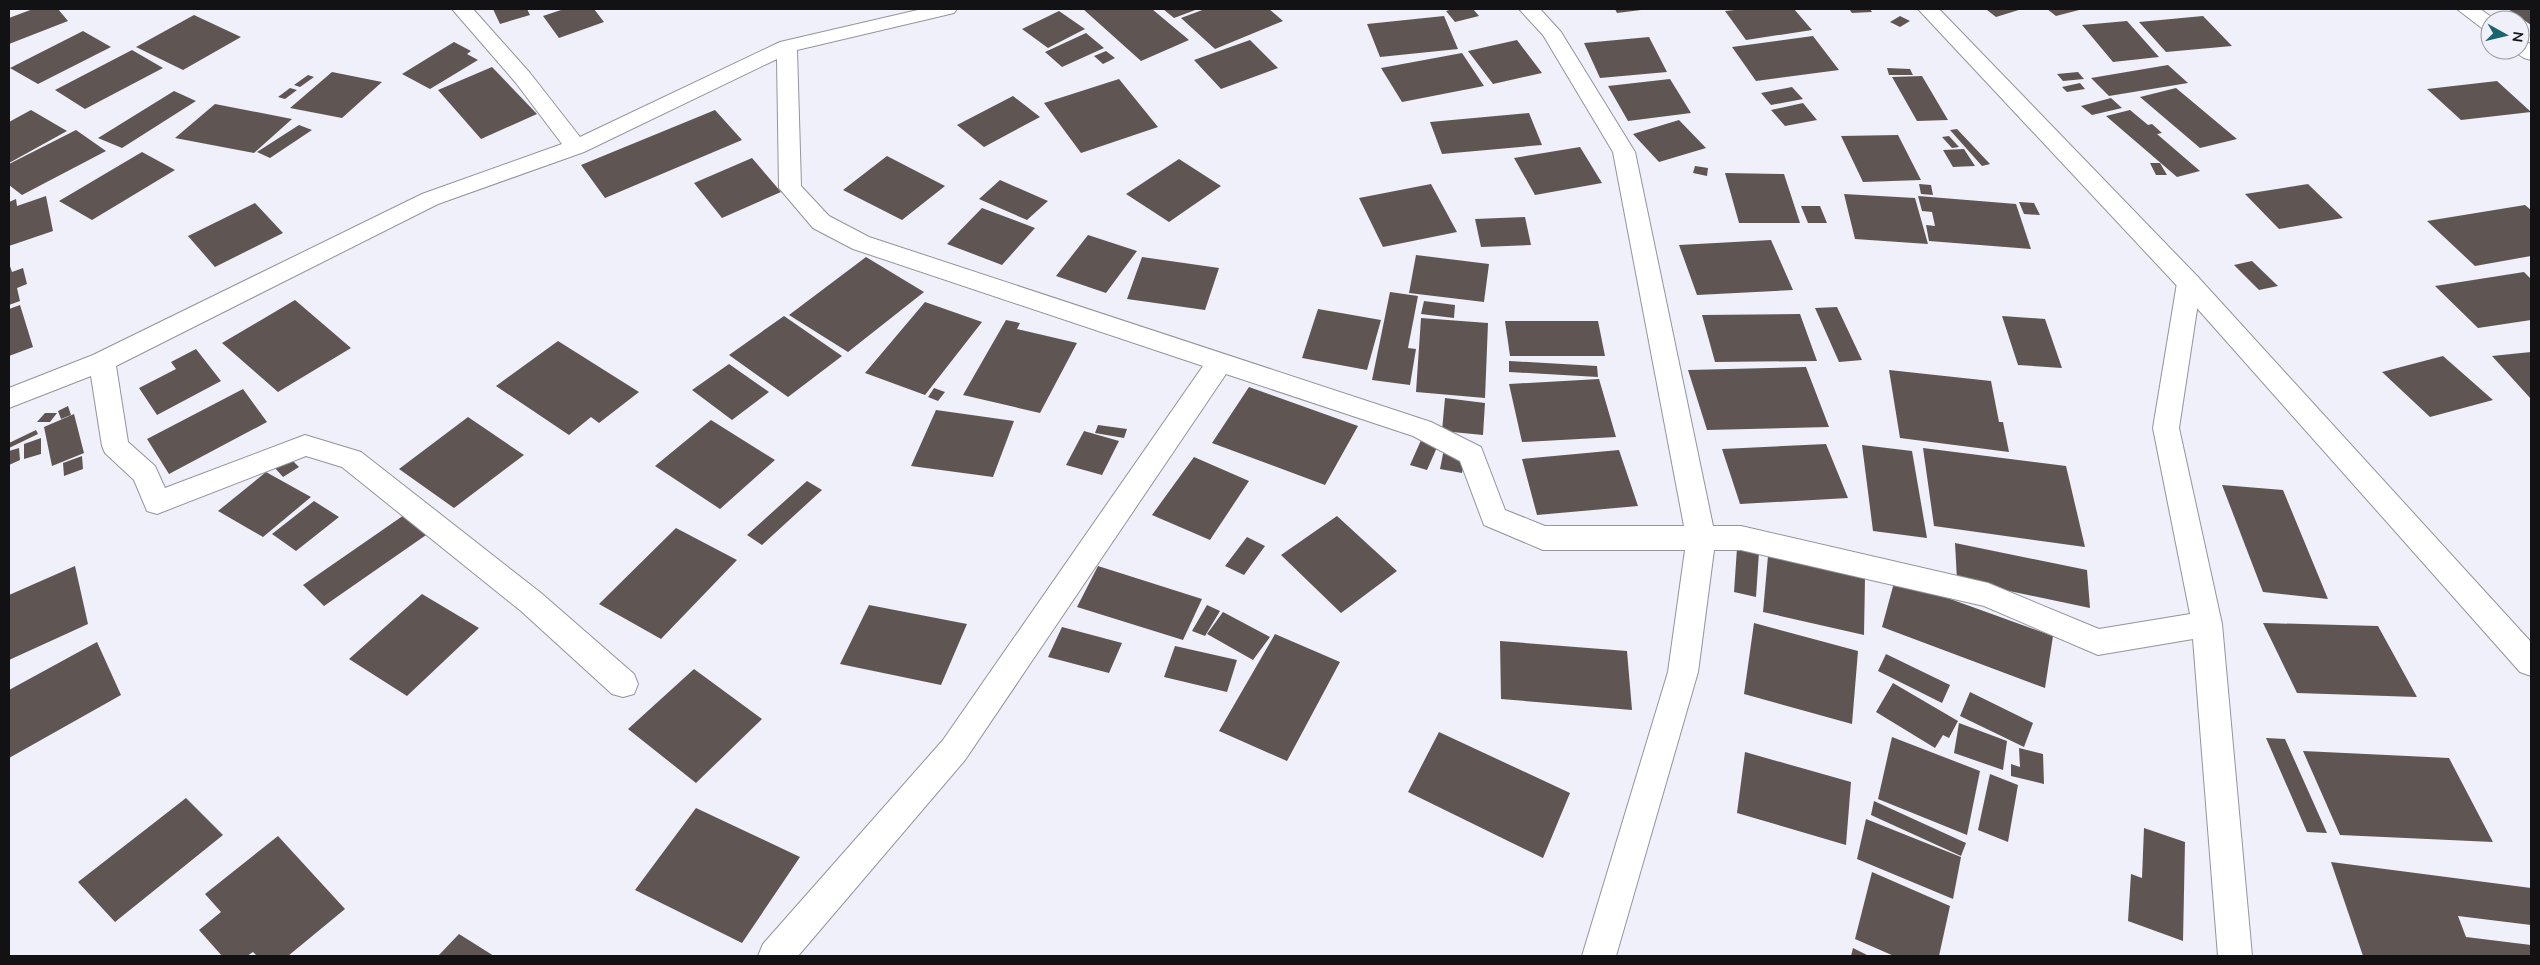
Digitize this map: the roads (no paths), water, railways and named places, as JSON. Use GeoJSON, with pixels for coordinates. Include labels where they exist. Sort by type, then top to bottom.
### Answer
{"type":"FeatureCollection","features":[{"type":"Feature","properties":{"kind":"street"},"geometry":{"type":"LineString","coordinates":[[462,9],[523,78],[576,148]]}},
{"type":"Feature","properties":{"kind":"street"},"geometry":{"type":"LineString","coordinates":[[9,398],[102,362],[430,199],[576,148],[787,46],[947,9]]}},
{"type":"Feature","properties":{"kind":"street"},"geometry":{"type":"LineString","coordinates":[[1529,9],[1552,32],[1624,152],[1701,538],[1683,672],[1599,956]]}},
{"type":"Feature","properties":{"kind":"street"},"geometry":{"type":"LineString","coordinates":[[1928,9],[2189,283],[2531,663]]}},
{"type":"Feature","properties":{"kind":"street"},"geometry":{"type":"LineString","coordinates":[[2467,9],[2480,18]]}},
{"type":"Feature","properties":{"kind":"street"},"geometry":{"type":"LineString","coordinates":[[787,46],[790,188],[821,222],[861,243],[1422,429],[1471,454],[1494,517],[1543,538],[1741,538],[1988,595],[2098,642],[2207,624]]}},
{"type":"Feature","properties":{"kind":"street"},"geometry":{"type":"LineString","coordinates":[[2189,283],[2166,428],[2207,624],[2235,956]]}},
{"type":"Feature","properties":{"kind":"street"},"geometry":{"type":"LineString","coordinates":[[102,362],[115,446],[145,474],[157,503],[305,445],[351,459],[531,602],[622,684]]}},
{"type":"Feature","properties":{"kind":"street"},"geometry":{"type":"LineString","coordinates":[[775,956],[954,750],[1220,362]]}}]}
